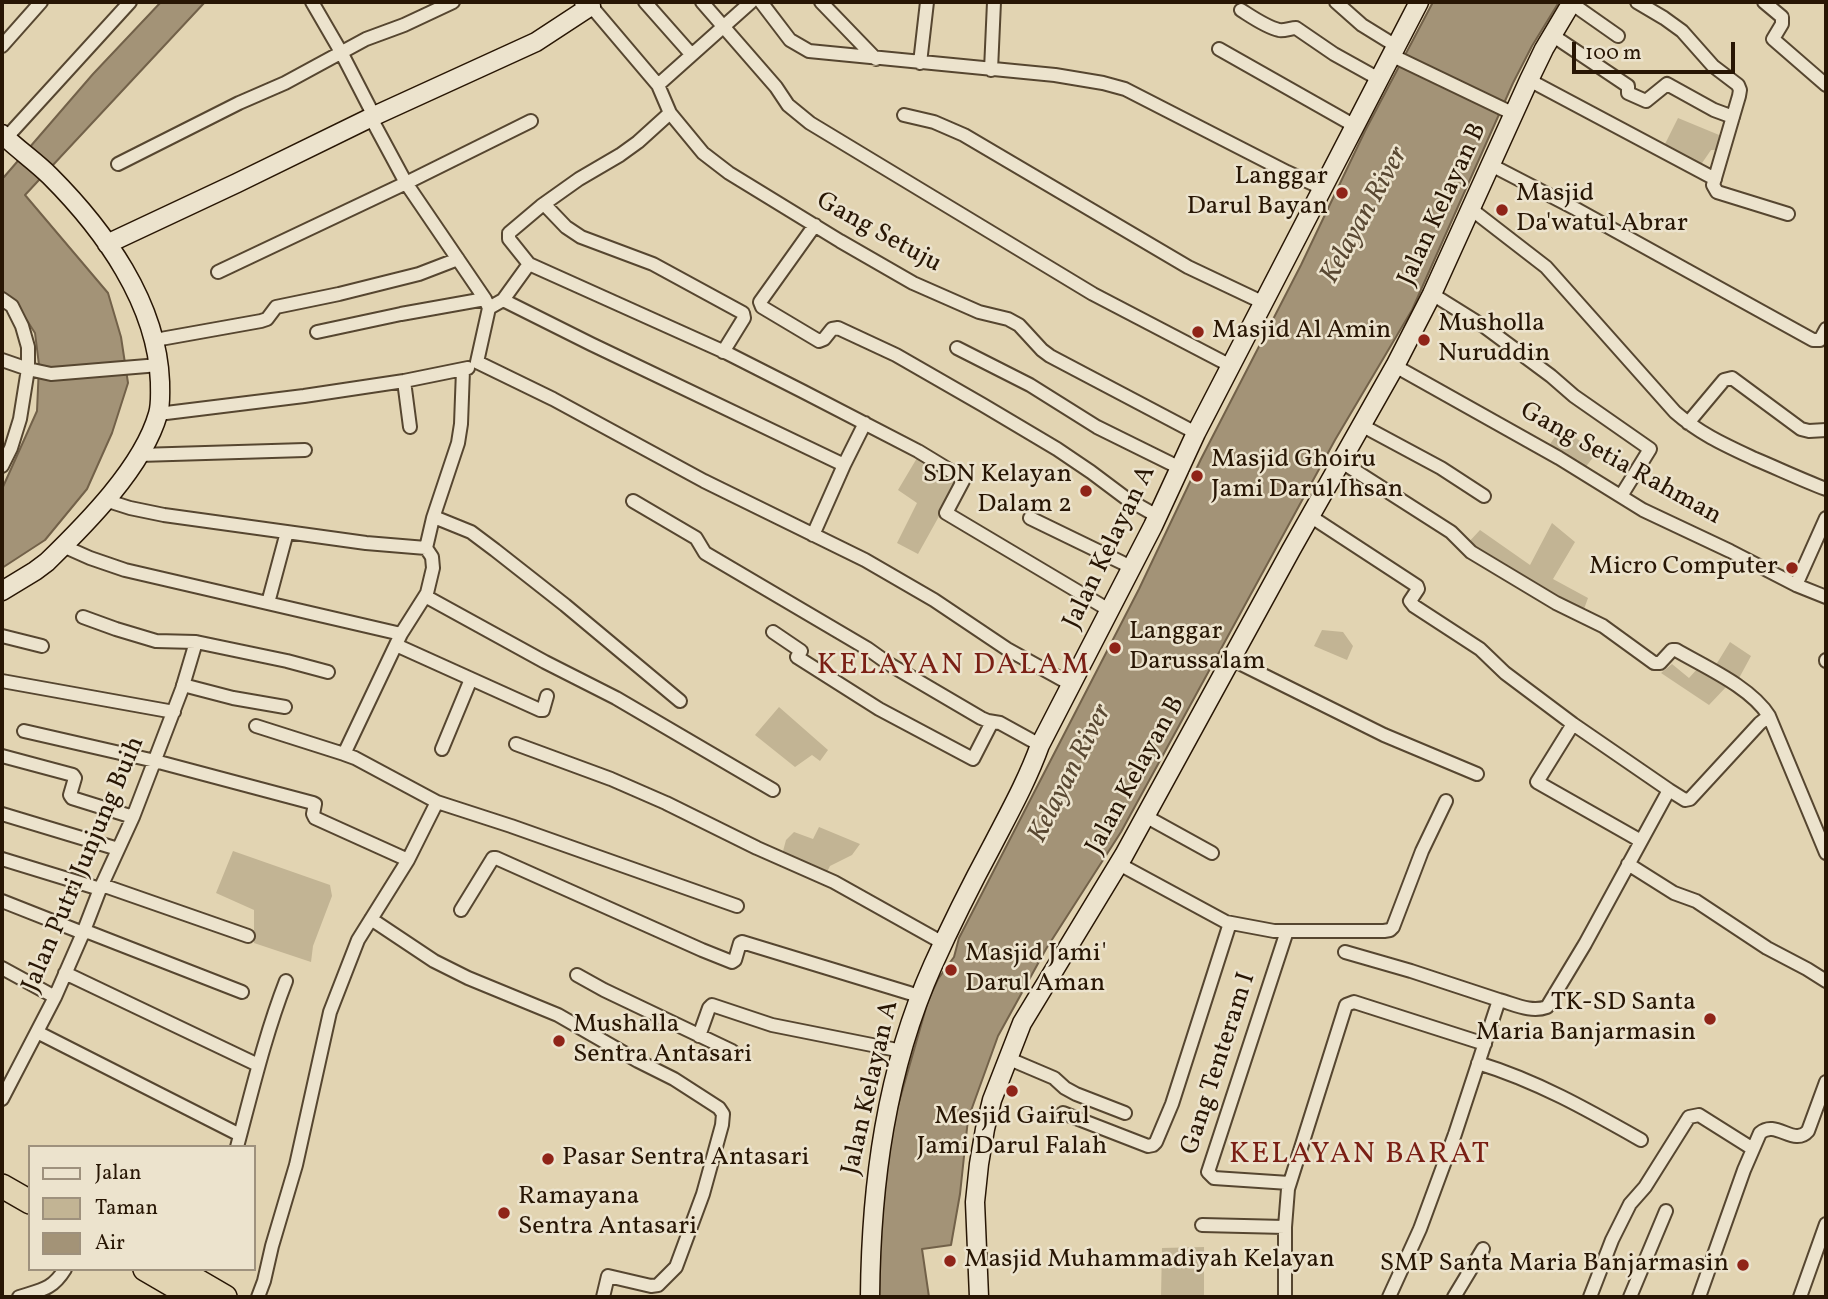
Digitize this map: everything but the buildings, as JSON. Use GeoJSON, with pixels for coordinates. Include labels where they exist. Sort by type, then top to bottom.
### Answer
{"type":"FeatureCollection","features":[{"type":"Feature","properties":{"kind":"highway"},"geometry":{"type":"LineString","coordinates":[[2,1169],[28,1184]]}},
{"type":"Feature","properties":{"kind":"highway"},"geometry":{"type":"LineString","coordinates":[[2,1186],[28,1201]]}},
{"type":"Feature","properties":{"kind":"highway"},"geometry":{"type":"LineString","coordinates":[[154,1271],[200,1283]]}},
{"type":"Feature","properties":{"kind":"highway"},"geometry":{"type":"LineString","coordinates":[[180,1271],[225,1297]]}},
{"type":"Feature","properties":{"kind":"street"},"geometry":{"type":"LineString","coordinates":[[2,46],[41,2]]}},
{"type":"Feature","properties":{"kind":"street"},"geometry":{"type":"LineString","coordinates":[[2,591],[35,571],[63,546],[113,492],[139,455],[158,414],[160,393],[154,366],[155,340],[144,309],[124,271],[82,210],[48,174],[4,136],[130,2]]}},
{"type":"Feature","properties":{"kind":"street"},"geometry":{"type":"LineString","coordinates":[[312,2],[341,52],[406,183],[487,304],[477,362]]}},
{"type":"Feature","properties":{"kind":"street"},"geometry":{"type":"LineString","coordinates":[[118,164],[285,83],[366,39],[453,2]]}},
{"type":"Feature","properties":{"kind":"street"},"geometry":{"type":"LineString","coordinates":[[645,2],[691,54]]}},
{"type":"Feature","properties":{"kind":"street"},"geometry":{"type":"LineString","coordinates":[[702,2],[776,87],[788,105],[810,123],[1101,299],[1231,366]]}},
{"type":"Feature","properties":{"kind":"street"},"geometry":{"type":"LineString","coordinates":[[658,85],[751,2]]}},
{"type":"Feature","properties":{"kind":"street"},"geometry":{"type":"LineString","coordinates":[[761,2],[784,34],[809,51],[1080,78],[1125,89],[1322,188]]}},
{"type":"Feature","properties":{"kind":"street"},"geometry":{"type":"LineString","coordinates":[[821,2],[876,59]]}},
{"type":"Feature","properties":{"kind":"street"},"geometry":{"type":"LineString","coordinates":[[920,63],[927,2]]}},
{"type":"Feature","properties":{"kind":"street"},"geometry":{"type":"LineString","coordinates":[[991,70],[994,2]]}},
{"type":"Feature","properties":{"kind":"street"},"geometry":{"type":"LineString","coordinates":[[1336,2],[1395,53],[1510,112]]}},
{"type":"Feature","properties":{"kind":"street","name":"Jalan Kelayan A"},"geometry":{"type":"LineString","coordinates":[[870,1297],[874,1193],[880,1149],[902,1051],[919,996],[1196,433],[1354,126],[1395,53],[1419,2]]}},
{"type":"Feature","properties":{"kind":"street"},"geometry":{"type":"LineString","coordinates":[[1637,2],[1674,25],[1713,66],[1738,85],[1740,90],[1713,186],[1717,192],[1788,214]]}},
{"type":"Feature","properties":{"kind":"street"},"geometry":{"type":"LineString","coordinates":[[1764,2],[1782,17],[1782,24],[1773,39],[1826,85]]}},
{"type":"Feature","properties":{"kind":"street"},"geometry":{"type":"LineString","coordinates":[[107,244],[536,42],[587,3]]}},
{"type":"Feature","properties":{"kind":"street","name":"Gang Setuju"},"geometry":{"type":"LineString","coordinates":[[587,3],[658,85],[670,113],[703,153],[720,166],[913,282],[979,312],[1008,319],[1019,325],[1050,356],[1196,433]]}},
{"type":"Feature","properties":{"kind":"street"},"geometry":{"type":"LineString","coordinates":[[1572,3],[1618,36]]}},
{"type":"Feature","properties":{"kind":"street","name":"Jalan Kelayan B"},"geometry":{"type":"LineString","coordinates":[[979,1297],[975,1202],[979,1164],[992,1100],[1022,1023],[1119,864],[1395,366],[1432,294],[1491,165],[1510,112],[1572,3]]}},
{"type":"Feature","properties":{"kind":"street"},"geometry":{"type":"LineString","coordinates":[[1241,10],[1281,30],[1296,28],[1334,54],[1379,79]]}},
{"type":"Feature","properties":{"kind":"street"},"geometry":{"type":"LineString","coordinates":[[1552,35],[1628,86],[1628,93],[1646,101],[1667,84],[1714,110],[1733,117]]}},
{"type":"Feature","properties":{"kind":"street"},"geometry":{"type":"LineString","coordinates":[[1219,49],[1354,126]]}},
{"type":"Feature","properties":{"kind":"street"},"geometry":{"type":"LineString","coordinates":[[1529,80],[1715,179]]}},
{"type":"Feature","properties":{"kind":"street"},"geometry":{"type":"LineString","coordinates":[[670,113],[621,155],[579,179],[508,235],[529,264],[723,352],[918,450],[964,480],[946,513],[1109,610]]}},
{"type":"Feature","properties":{"kind":"street"},"geometry":{"type":"LineString","coordinates":[[904,115],[934,122],[964,135],[1188,267],[1264,303]]}},
{"type":"Feature","properties":{"kind":"street"},"geometry":{"type":"LineString","coordinates":[[218,272],[531,121]]}},
{"type":"Feature","properties":{"kind":"street"},"geometry":{"type":"LineString","coordinates":[[1491,165],[1813,340],[1820,340],[1826,329]]}},
{"type":"Feature","properties":{"kind":"street"},"geometry":{"type":"LineString","coordinates":[[544,204],[571,231],[581,237],[653,264],[743,313],[744,318],[723,352]]}},
{"type":"Feature","properties":{"kind":"street"},"geometry":{"type":"LineString","coordinates":[[1471,209],[1546,267],[1675,411],[1698,431],[1826,489]]}},
{"type":"Feature","properties":{"kind":"street"},"geometry":{"type":"LineString","coordinates":[[815,225],[760,302],[762,307],[819,341],[832,329],[838,328],[896,355],[1057,449],[1127,499],[1157,516]]}},
{"type":"Feature","properties":{"kind":"street"},"geometry":{"type":"LineString","coordinates":[[155,340],[261,321],[276,307],[419,274],[458,259]]}},
{"type":"Feature","properties":{"kind":"street"},"geometry":{"type":"LineString","coordinates":[[317,332],[401,314],[503,300],[529,264]]}},
{"type":"Feature","properties":{"kind":"street"},"geometry":{"type":"LineString","coordinates":[[1432,294],[1485,327],[1574,396],[1650,449],[1620,496]]}},
{"type":"Feature","properties":{"kind":"street"},"geometry":{"type":"LineString","coordinates":[[2,299],[12,306],[28,347],[28,369],[20,419],[7,446],[2,466]]}},
{"type":"Feature","properties":{"kind":"street"},"geometry":{"type":"LineString","coordinates":[[503,300],[844,465]]}},
{"type":"Feature","properties":{"kind":"street"},"geometry":{"type":"LineString","coordinates":[[957,348],[1030,384],[1097,427],[1180,468]]}},
{"type":"Feature","properties":{"kind":"street"},"geometry":{"type":"LineString","coordinates":[[2,360],[51,374],[154,366]]}},
{"type":"Feature","properties":{"kind":"street"},"geometry":{"type":"LineString","coordinates":[[158,414],[304,396],[404,380],[463,370],[477,362]]}},
{"type":"Feature","properties":{"kind":"street"},"geometry":{"type":"LineString","coordinates":[[477,362],[553,399],[704,481],[864,560],[934,600],[1007,649],[1072,685]]}},
{"type":"Feature","properties":{"kind":"street","name":"Gang Setia Rahman"},"geometry":{"type":"LineString","coordinates":[[1395,366],[1549,452],[1643,510],[1826,597]]}},
{"type":"Feature","properties":{"kind":"street"},"geometry":{"type":"LineString","coordinates":[[344,754],[398,640],[425,596],[433,568],[432,557],[426,548],[458,443],[463,370]]}},
{"type":"Feature","properties":{"kind":"street"},"geometry":{"type":"LineString","coordinates":[[1688,423],[1724,380],[1732,378],[1801,429],[1826,430]]}},
{"type":"Feature","properties":{"kind":"street"},"geometry":{"type":"LineString","coordinates":[[404,380],[410,427]]}},
{"type":"Feature","properties":{"kind":"street"},"geometry":{"type":"LineString","coordinates":[[813,535],[865,423]]}},
{"type":"Feature","properties":{"kind":"street"},"geometry":{"type":"LineString","coordinates":[[1362,425],[1441,468],[1484,496]]}},
{"type":"Feature","properties":{"kind":"street"},"geometry":{"type":"LineString","coordinates":[[139,455],[304,450]]}},
{"type":"Feature","properties":{"kind":"street"},"geometry":{"type":"LineString","coordinates":[[1340,461],[1451,532],[1471,552],[1556,603],[1603,626],[1654,663],[1660,663],[1676,649],[1752,696],[1769,716],[1826,853]]}},
{"type":"Feature","properties":{"kind":"street"},"geometry":{"type":"LineString","coordinates":[[104,500],[164,515],[366,543],[426,548]]}},
{"type":"Feature","properties":{"kind":"street"},"geometry":{"type":"LineString","coordinates":[[633,501],[696,538],[705,553],[889,664],[981,718],[1000,723],[1040,746]]}},
{"type":"Feature","properties":{"kind":"street"},"geometry":{"type":"LineString","coordinates":[[1310,516],[1417,586],[1418,589],[1410,601],[1414,606],[1480,649],[1505,673],[1573,724],[1685,800],[1690,799],[1769,716]]}},
{"type":"Feature","properties":{"kind":"street"},"geometry":{"type":"LineString","coordinates":[[434,517],[471,532],[565,605],[680,701]]}},
{"type":"Feature","properties":{"kind":"street"},"geometry":{"type":"LineString","coordinates":[[1796,585],[1826,517]]}},
{"type":"Feature","properties":{"kind":"street"},"geometry":{"type":"LineString","coordinates":[[1030,518],[1131,568]]}},
{"type":"Feature","properties":{"kind":"street"},"geometry":{"type":"LineString","coordinates":[[268,603],[287,532]]}},
{"type":"Feature","properties":{"kind":"street"},"geometry":{"type":"LineString","coordinates":[[63,546],[125,570],[268,603],[398,640],[471,679],[540,710],[543,709],[547,696]]}},
{"type":"Feature","properties":{"kind":"street"},"geometry":{"type":"LineString","coordinates":[[425,596],[616,698],[772,790]]}},
{"type":"Feature","properties":{"kind":"street"},"geometry":{"type":"LineString","coordinates":[[83,617],[156,641],[196,642],[328,672]]}},
{"type":"Feature","properties":{"kind":"street"},"geometry":{"type":"LineString","coordinates":[[774,632],[801,651],[797,657],[855,695],[973,759],[992,722]]}},
{"type":"Feature","properties":{"kind":"street"},"geometry":{"type":"LineString","coordinates":[[2,636],[42,646]]}},
{"type":"Feature","properties":{"kind":"street","name":"Jalan Putri Junjung Buih"},"geometry":{"type":"LineString","coordinates":[[2,1099],[55,997],[133,817],[174,712],[196,642]]}},
{"type":"Feature","properties":{"kind":"street"},"geometry":{"type":"LineString","coordinates":[[1231,659],[1384,735],[1476,774]]}},
{"type":"Feature","properties":{"kind":"street"},"geometry":{"type":"LineString","coordinates":[[442,749],[471,679]]}},
{"type":"Feature","properties":{"kind":"street"},"geometry":{"type":"LineString","coordinates":[[2,681],[174,712]]}},
{"type":"Feature","properties":{"kind":"street"},"geometry":{"type":"LineString","coordinates":[[183,685],[233,698],[285,707]]}},
{"type":"Feature","properties":{"kind":"street"},"geometry":{"type":"LineString","coordinates":[[1573,724],[1537,782],[1642,841]]}},
{"type":"Feature","properties":{"kind":"street"},"geometry":{"type":"LineString","coordinates":[[256,726],[355,758],[437,802],[737,906]]}},
{"type":"Feature","properties":{"kind":"street"},"geometry":{"type":"LineString","coordinates":[[24,731],[155,761],[316,804],[313,814],[316,818],[408,860]]}},
{"type":"Feature","properties":{"kind":"street"},"geometry":{"type":"LineString","coordinates":[[516,744],[611,779],[666,803],[834,882],[943,943]]}},
{"type":"Feature","properties":{"kind":"street"},"geometry":{"type":"LineString","coordinates":[[2,756],[73,775],[75,778],[70,795],[72,798],[133,817]]}},
{"type":"Feature","properties":{"kind":"street"},"geometry":{"type":"LineString","coordinates":[[1345,952],[1532,1010],[1547,1007],[1586,944],[1669,790]]}},
{"type":"Feature","properties":{"kind":"street"},"geometry":{"type":"LineString","coordinates":[[1119,864],[1230,923],[1287,931],[1390,930],[1422,851],[1446,801]]}},
{"type":"Feature","properties":{"kind":"street"},"geometry":{"type":"LineString","coordinates":[[258,1297],[296,1165],[330,1012],[358,940],[408,860],[437,802]]}},
{"type":"Feature","properties":{"kind":"street"},"geometry":{"type":"LineString","coordinates":[[2,814],[118,849]]}},
{"type":"Feature","properties":{"kind":"street"},"geometry":{"type":"LineString","coordinates":[[1145,816],[1212,853]]}},
{"type":"Feature","properties":{"kind":"street"},"geometry":{"type":"LineString","coordinates":[[461,910],[493,858],[496,858],[732,962],[742,942],[919,996]]}},
{"type":"Feature","properties":{"kind":"street"},"geometry":{"type":"LineString","coordinates":[[2,859],[101,887],[248,936]]}},
{"type":"Feature","properties":{"kind":"street"},"geometry":{"type":"LineString","coordinates":[[1628,864],[1674,893],[1696,901],[1767,948],[1826,981]]}},
{"type":"Feature","properties":{"kind":"street"},"geometry":{"type":"LineString","coordinates":[[2,901],[242,992]]}},
{"type":"Feature","properties":{"kind":"street"},"geometry":{"type":"LineString","coordinates":[[371,919],[434,961],[558,1016],[674,1079],[719,1108],[723,1114],[703,1194],[676,1267],[658,1285],[651,1286],[608,1276],[603,1297]]}},
{"type":"Feature","properties":{"kind":"street"},"geometry":{"type":"LineString","coordinates":[[1063,1113],[1148,1146],[1156,1142],[1230,923]]}},
{"type":"Feature","properties":{"kind":"street","name":"Gang Tenteram I"},"geometry":{"type":"LineString","coordinates":[[1287,931],[1208,1172],[1214,1178],[1289,1183]]}},
{"type":"Feature","properties":{"kind":"street"},"geometry":{"type":"LineString","coordinates":[[2,968],[55,997]]}},
{"type":"Feature","properties":{"kind":"street"},"geometry":{"type":"LineString","coordinates":[[65,973],[258,1065]]}},
{"type":"Feature","properties":{"kind":"street"},"geometry":{"type":"LineString","coordinates":[[577,975],[732,1051]]}},
{"type":"Feature","properties":{"kind":"street"},"geometry":{"type":"LineString","coordinates":[[37,1032],[238,1141],[275,1008],[286,981]]}},
{"type":"Feature","properties":{"kind":"street"},"geometry":{"type":"LineString","coordinates":[[1389,1297],[1420,1229],[1499,1000]]}},
{"type":"Feature","properties":{"kind":"street"},"geometry":{"type":"LineString","coordinates":[[1286,1297],[1285,1227],[1289,1183],[1346,1005],[1354,1002],[1485,1044]]}},
{"type":"Feature","properties":{"kind":"street"},"geometry":{"type":"LineString","coordinates":[[699,1036],[712,1005],[772,1025],[902,1051]]}},
{"type":"Feature","properties":{"kind":"street"},"geometry":{"type":"LineString","coordinates":[[1007,1058],[1054,1078],[1076,1094],[1125,1113]]}},
{"type":"Feature","properties":{"kind":"street"},"geometry":{"type":"LineString","coordinates":[[1478,1063],[1506,1071],[1550,1090],[1641,1140]]}},
{"type":"Feature","properties":{"kind":"street"},"geometry":{"type":"LineString","coordinates":[[1699,1297],[1760,1133],[1768,1128],[1804,1136],[1826,1082]]}},
{"type":"Feature","properties":{"kind":"street"},"geometry":{"type":"LineString","coordinates":[[1590,1297],[1612,1240],[1630,1204],[1645,1187],[1689,1117],[1699,1115],[1753,1149]]}},
{"type":"Feature","properties":{"kind":"street"},"geometry":{"type":"LineString","coordinates":[[1630,1297],[1666,1211]]}},
{"type":"Feature","properties":{"kind":"street"},"geometry":{"type":"LineString","coordinates":[[1800,1297],[1826,1224]]}},
{"type":"Feature","properties":{"kind":"street"},"geometry":{"type":"LineString","coordinates":[[1202,1226],[1285,1227]]}},
{"type":"Feature","properties":{"kind":"street"},"geometry":{"type":"LineString","coordinates":[[1454,1297],[1483,1249]]}},
{"type":"Feature","properties":{"kind":"street"},"geometry":{"type":"LineString","coordinates":[[19,1297],[50,1287],[59,1280],[64,1271]]}},
{"type":"Feature","properties":{"kind":"green space"},"geometry":{"type":"Polygon","coordinates":[[[1678,118],[1724,137],[1719,150],[1711,150],[1700,166],[1663,148],[1678,118]]]}},
{"type":"Feature","properties":{"kind":"green space"},"geometry":{"type":"Polygon","coordinates":[[[1561,428],[1597,452],[1585,468],[1548,447],[1561,428]]]}},
{"type":"Feature","properties":{"kind":"green space"},"geometry":{"type":"Polygon","coordinates":[[[917,458],[957,484],[918,554],[897,543],[917,503],[898,490],[917,458]]]}},
{"type":"Feature","properties":{"kind":"green space"},"geometry":{"type":"Polygon","coordinates":[[[1552,523],[1575,542],[1553,579],[1588,598],[1584,609],[1566,603],[1467,544],[1480,530],[1530,565],[1552,523]]]}},
{"type":"Feature","properties":{"kind":"green space"},"geometry":{"type":"Polygon","coordinates":[[[1322,630],[1343,632],[1353,646],[1347,660],[1314,646],[1322,630]]]}},
{"type":"Feature","properties":{"kind":"green space"},"geometry":{"type":"Polygon","coordinates":[[[1730,642],[1751,656],[1738,680],[1727,686],[1709,705],[1661,673],[1672,664],[1689,678],[1698,668],[1711,673],[1730,642]]]}},
{"type":"Feature","properties":{"kind":"green space"},"geometry":{"type":"Polygon","coordinates":[[[779,707],[828,750],[820,761],[812,755],[795,767],[755,735],[779,707]]]}},
{"type":"Feature","properties":{"kind":"green space"},"geometry":{"type":"Polygon","coordinates":[[[819,827],[860,844],[852,855],[830,866],[825,876],[782,855],[786,840],[794,832],[813,839],[819,827]]]}},
{"type":"Feature","properties":{"kind":"green space"},"geometry":{"type":"Polygon","coordinates":[[[233,851],[330,885],[332,896],[313,946],[311,962],[254,943],[254,910],[216,893],[233,851]]]}},
{"type":"Feature","properties":{"kind":"green space"},"geometry":{"type":"Polygon","coordinates":[[[1204,1247],[1204,1297],[1161,1297],[1162,1248],[1204,1247]]]}},
{"type":"Feature","properties":{"kind":"water"},"geometry":{"type":"Polygon","coordinates":[[[161,2],[205,2],[25,195],[108,293],[121,337],[128,383],[112,433],[87,489],[45,540],[2,568],[2,489],[37,411],[39,365],[35,333],[17,305],[2,292],[2,175],[4,177],[93,74],[161,2]]]}},
{"type":"Feature","properties":{"kind":"water","name":"Kelayan River"},"geometry":{"type":"Polygon","coordinates":[[[1433,2],[1559,2],[1513,83],[1412,310],[1335,440],[1121,832],[1046,949],[998,1036],[968,1119],[960,1194],[951,1245],[922,1249],[929,1297],[879,1297],[885,1171],[893,1123],[928,1001],[938,979],[954,957],[959,938],[1139,589],[1365,131],[1433,2]]]}},
{"type":"Feature","properties":{"kind":"place","name":"Langgar Darul Bayan"},"geometry":{"type":"Point","coordinates":[1342,193]}},
{"type":"Feature","properties":{"kind":"place","name":"Masjid Da'watul Abrar"},"geometry":{"type":"Point","coordinates":[1502,210]}},
{"type":"Feature","properties":{"kind":"place","name":"Masjid Al Amin"},"geometry":{"type":"Point","coordinates":[1198,332]}},
{"type":"Feature","properties":{"kind":"place","name":"Musholla Nuruddin"},"geometry":{"type":"Point","coordinates":[1424,340]}},
{"type":"Feature","properties":{"kind":"place","name":"Masjid Ghoiru Jami Darul Ihsan"},"geometry":{"type":"Point","coordinates":[1197,476]}},
{"type":"Feature","properties":{"kind":"place","name":"SDN Kelayan Dalam 2"},"geometry":{"type":"Point","coordinates":[1086,491]}},
{"type":"Feature","properties":{"kind":"place","name":"Micro Computer"},"geometry":{"type":"Point","coordinates":[1792,568]}},
{"type":"Feature","properties":{"kind":"place","name":"Langgar Darussalam"},"geometry":{"type":"Point","coordinates":[1115,648]}},
{"type":"Feature","properties":{"kind":"place","name":"Masjid Jami' Darul Aman"},"geometry":{"type":"Point","coordinates":[951,970]}},
{"type":"Feature","properties":{"kind":"place","name":"TK-SD Santa Maria Banjarmasin"},"geometry":{"type":"Point","coordinates":[1710,1019]}},
{"type":"Feature","properties":{"kind":"place","name":"Mushalla Sentra Antasari"},"geometry":{"type":"Point","coordinates":[559,1041]}},
{"type":"Feature","properties":{"kind":"place","name":"Mesjid Gairul Jami Darul Falah"},"geometry":{"type":"Point","coordinates":[1012,1091]}},
{"type":"Feature","properties":{"kind":"place","name":"Pasar Sentra Antasari"},"geometry":{"type":"Point","coordinates":[548,1159]}},
{"type":"Feature","properties":{"kind":"place","name":"Ramayana Sentra Antasari"},"geometry":{"type":"Point","coordinates":[504,1213]}},
{"type":"Feature","properties":{"kind":"place","name":"Masjid Muhammadiyah Kelayan"},"geometry":{"type":"Point","coordinates":[950,1261]}},
{"type":"Feature","properties":{"kind":"place","name":"SMP Santa Maria Banjarmasin"},"geometry":{"type":"Point","coordinates":[1743,1265]}},
{"type":"Feature","properties":{"kind":"district","name":"KELAYAN DALAM"},"geometry":{"type":"Point","coordinates":[954,667]}},
{"type":"Feature","properties":{"kind":"district","name":"KELAYAN BARAT"},"geometry":{"type":"Point","coordinates":[1360,1156]}}]}
